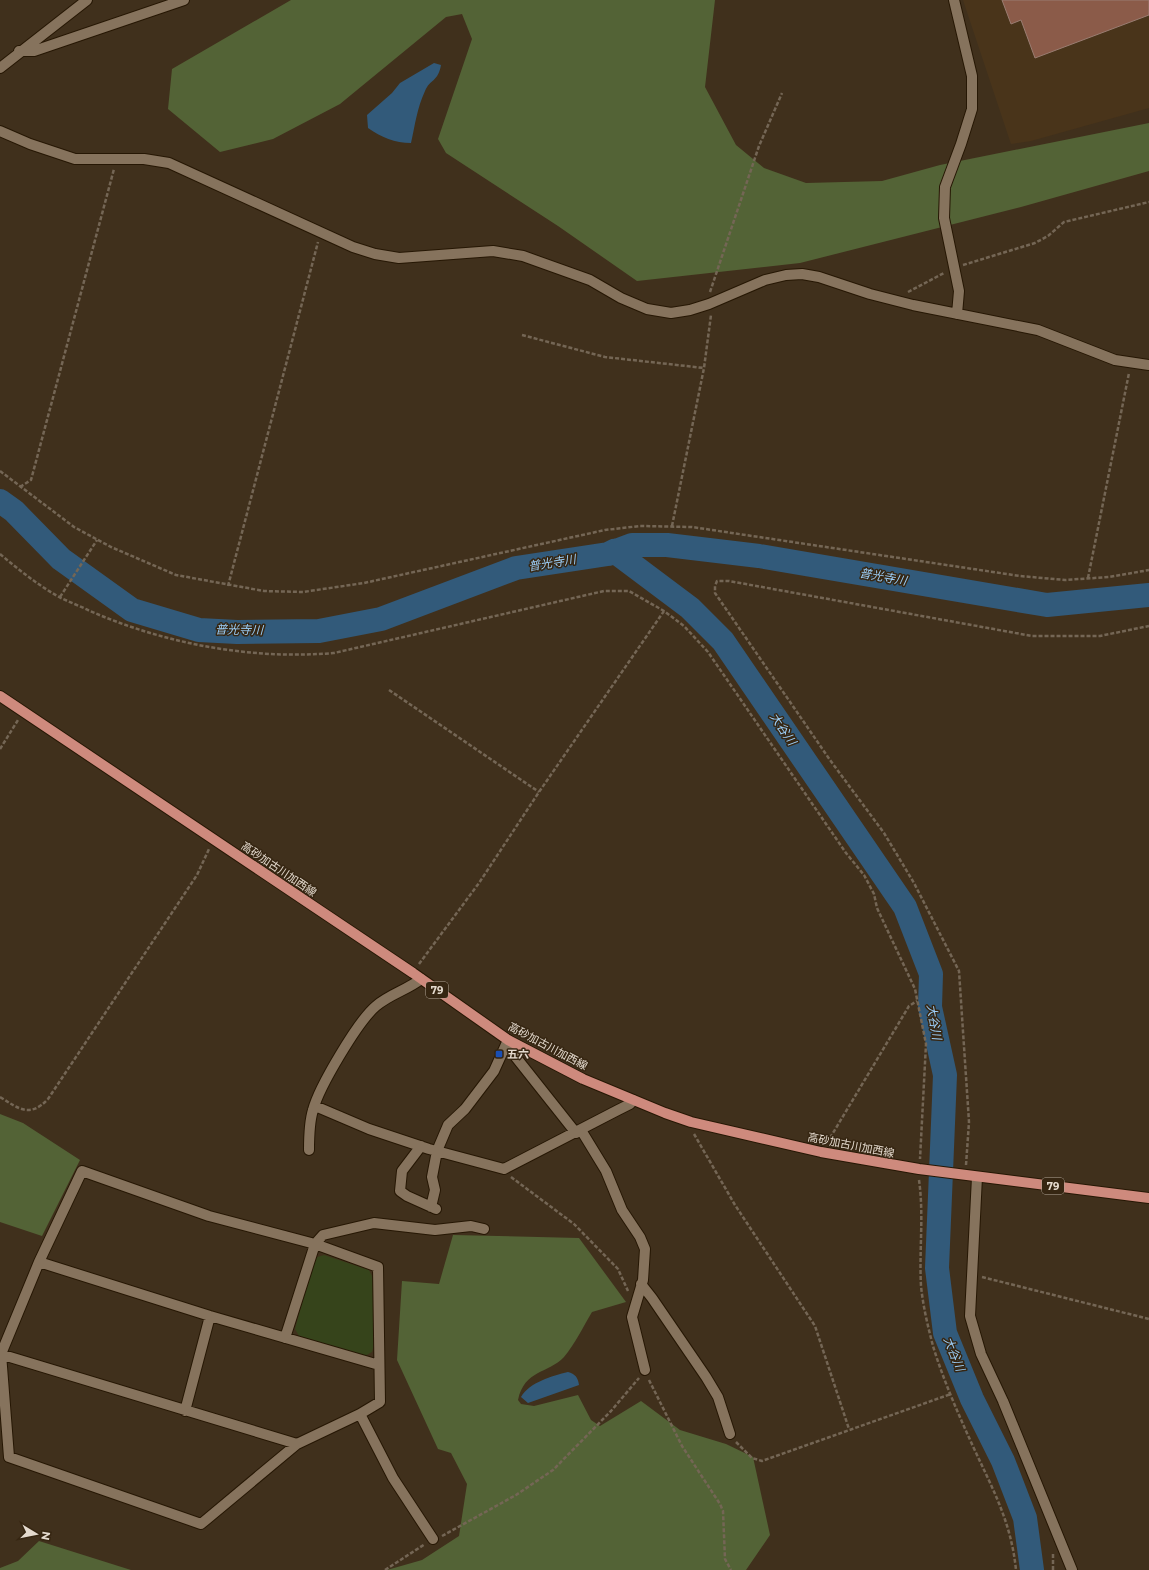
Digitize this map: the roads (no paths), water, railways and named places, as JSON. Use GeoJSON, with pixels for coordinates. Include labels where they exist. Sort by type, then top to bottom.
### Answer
{"type":"FeatureCollection","features":[{"type":"Feature","properties":{"kind":"main road","name":"高砂加古川加西線"},"geometry":{"type":"LineString","coordinates":[[0,696],[417,976],[508,1043],[633,1100],[691,1122],[821,1152],[977,1177],[1149,1198]]}},
{"type":"Feature","properties":{"kind":"street"},"geometry":{"type":"LineString","coordinates":[[0,68],[19,51],[87,0]]}},
{"type":"Feature","properties":{"kind":"street"},"geometry":{"type":"LineString","coordinates":[[19,51],[34,51],[184,0]]}},
{"type":"Feature","properties":{"kind":"street"},"geometry":{"type":"LineString","coordinates":[[954,0],[972,76],[972,109],[945,187],[944,218],[959,290],[957,314]]}},
{"type":"Feature","properties":{"kind":"street"},"geometry":{"type":"LineString","coordinates":[[0,131],[30,144],[76,159],[144,159],[169,163],[353,247],[375,254],[399,258],[493,251],[523,256],[590,280],[621,298],[647,309],[671,313],[703,306],[765,280],[786,275],[802,274],[820,277],[902,302],[1038,330],[1114,360],[1149,365]]}},
{"type":"Feature","properties":{"kind":"street"},"geometry":{"type":"LineString","coordinates":[[309,1150],[310,1130],[314,1106],[320,1092],[344,1049],[375,1007],[384,1000],[411,987],[417,976]]}},
{"type":"Feature","properties":{"kind":"street"},"geometry":{"type":"LineString","coordinates":[[422,1146],[402,1171],[400,1191],[407,1196],[434,1208],[435,1190],[432,1177],[437,1151],[448,1125],[465,1109],[478,1093],[494,1071],[508,1043],[579,1131],[606,1170],[622,1210],[640,1237],[645,1249],[645,1264],[632,1317],[645,1370]]}},
{"type":"Feature","properties":{"kind":"street"},"geometry":{"type":"LineString","coordinates":[[314,1106],[369,1129],[437,1151],[504,1169],[630,1104],[633,1100]]}},
{"type":"Feature","properties":{"kind":"street"},"geometry":{"type":"LineString","coordinates":[[82,1171],[209,1216],[315,1244],[378,1267],[380,1402],[360,1414],[297,1444],[201,1524],[9,1458],[0,1354],[39,1262],[82,1171]]}},
{"type":"Feature","properties":{"kind":"street"},"geometry":{"type":"LineString","coordinates":[[977,1177],[970,1316],[981,1354],[1003,1400],[1072,1570]]}},
{"type":"Feature","properties":{"kind":"street"},"geometry":{"type":"LineString","coordinates":[[285,1338],[315,1244],[324,1235],[374,1223],[435,1230],[472,1226],[484,1229]]}},
{"type":"Feature","properties":{"kind":"street"},"geometry":{"type":"LineString","coordinates":[[39,1262],[210,1316],[379,1365]]}},
{"type":"Feature","properties":{"kind":"street"},"geometry":{"type":"LineString","coordinates":[[641,1284],[709,1382],[718,1398],[730,1434]]}},
{"type":"Feature","properties":{"kind":"street"},"geometry":{"type":"LineString","coordinates":[[185,1411],[210,1316]]}},
{"type":"Feature","properties":{"kind":"street"},"geometry":{"type":"LineString","coordinates":[[0,1354],[297,1444]]}},
{"type":"Feature","properties":{"kind":"street"},"geometry":{"type":"LineString","coordinates":[[360,1414],[393,1478],[433,1539]]}},
{"type":"Feature","properties":{"kind":"water"},"geometry":{"type":"Polygon","coordinates":[[[434,63],[441,65],[440,71],[436,78],[429,84],[422,97],[411,143],[388,139],[368,128],[367,115],[392,93],[400,83],[434,63]]]}},
{"type":"Feature","properties":{"kind":"water"},"geometry":{"type":"Polygon","coordinates":[[[568,1372],[576,1376],[579,1385],[528,1403],[521,1397],[530,1387],[542,1380],[568,1372]]]}},
{"type":"Feature","properties":{"kind":"waterway","name":"普光寺川"},"geometry":{"type":"LineString","coordinates":[[0,501],[14,511],[61,559],[132,610],[199,630],[237,632],[319,631],[381,619],[516,568],[608,554],[632,545],[667,545],[759,556],[1047,605],[1149,595]]}},
{"type":"Feature","properties":{"kind":"waterway","name":"大谷川"},"geometry":{"type":"LineString","coordinates":[[608,554],[614,551],[690,608],[723,641],[905,907],[931,974],[930,1007],[945,1075],[937,1268],[945,1333],[972,1399],[1003,1461],[1025,1518],[1032,1570]]}},
{"type":"Feature","properties":{"kind":"place","name":"五六"},"geometry":{"type":"Point","coordinates":[499,1054]}}]}
